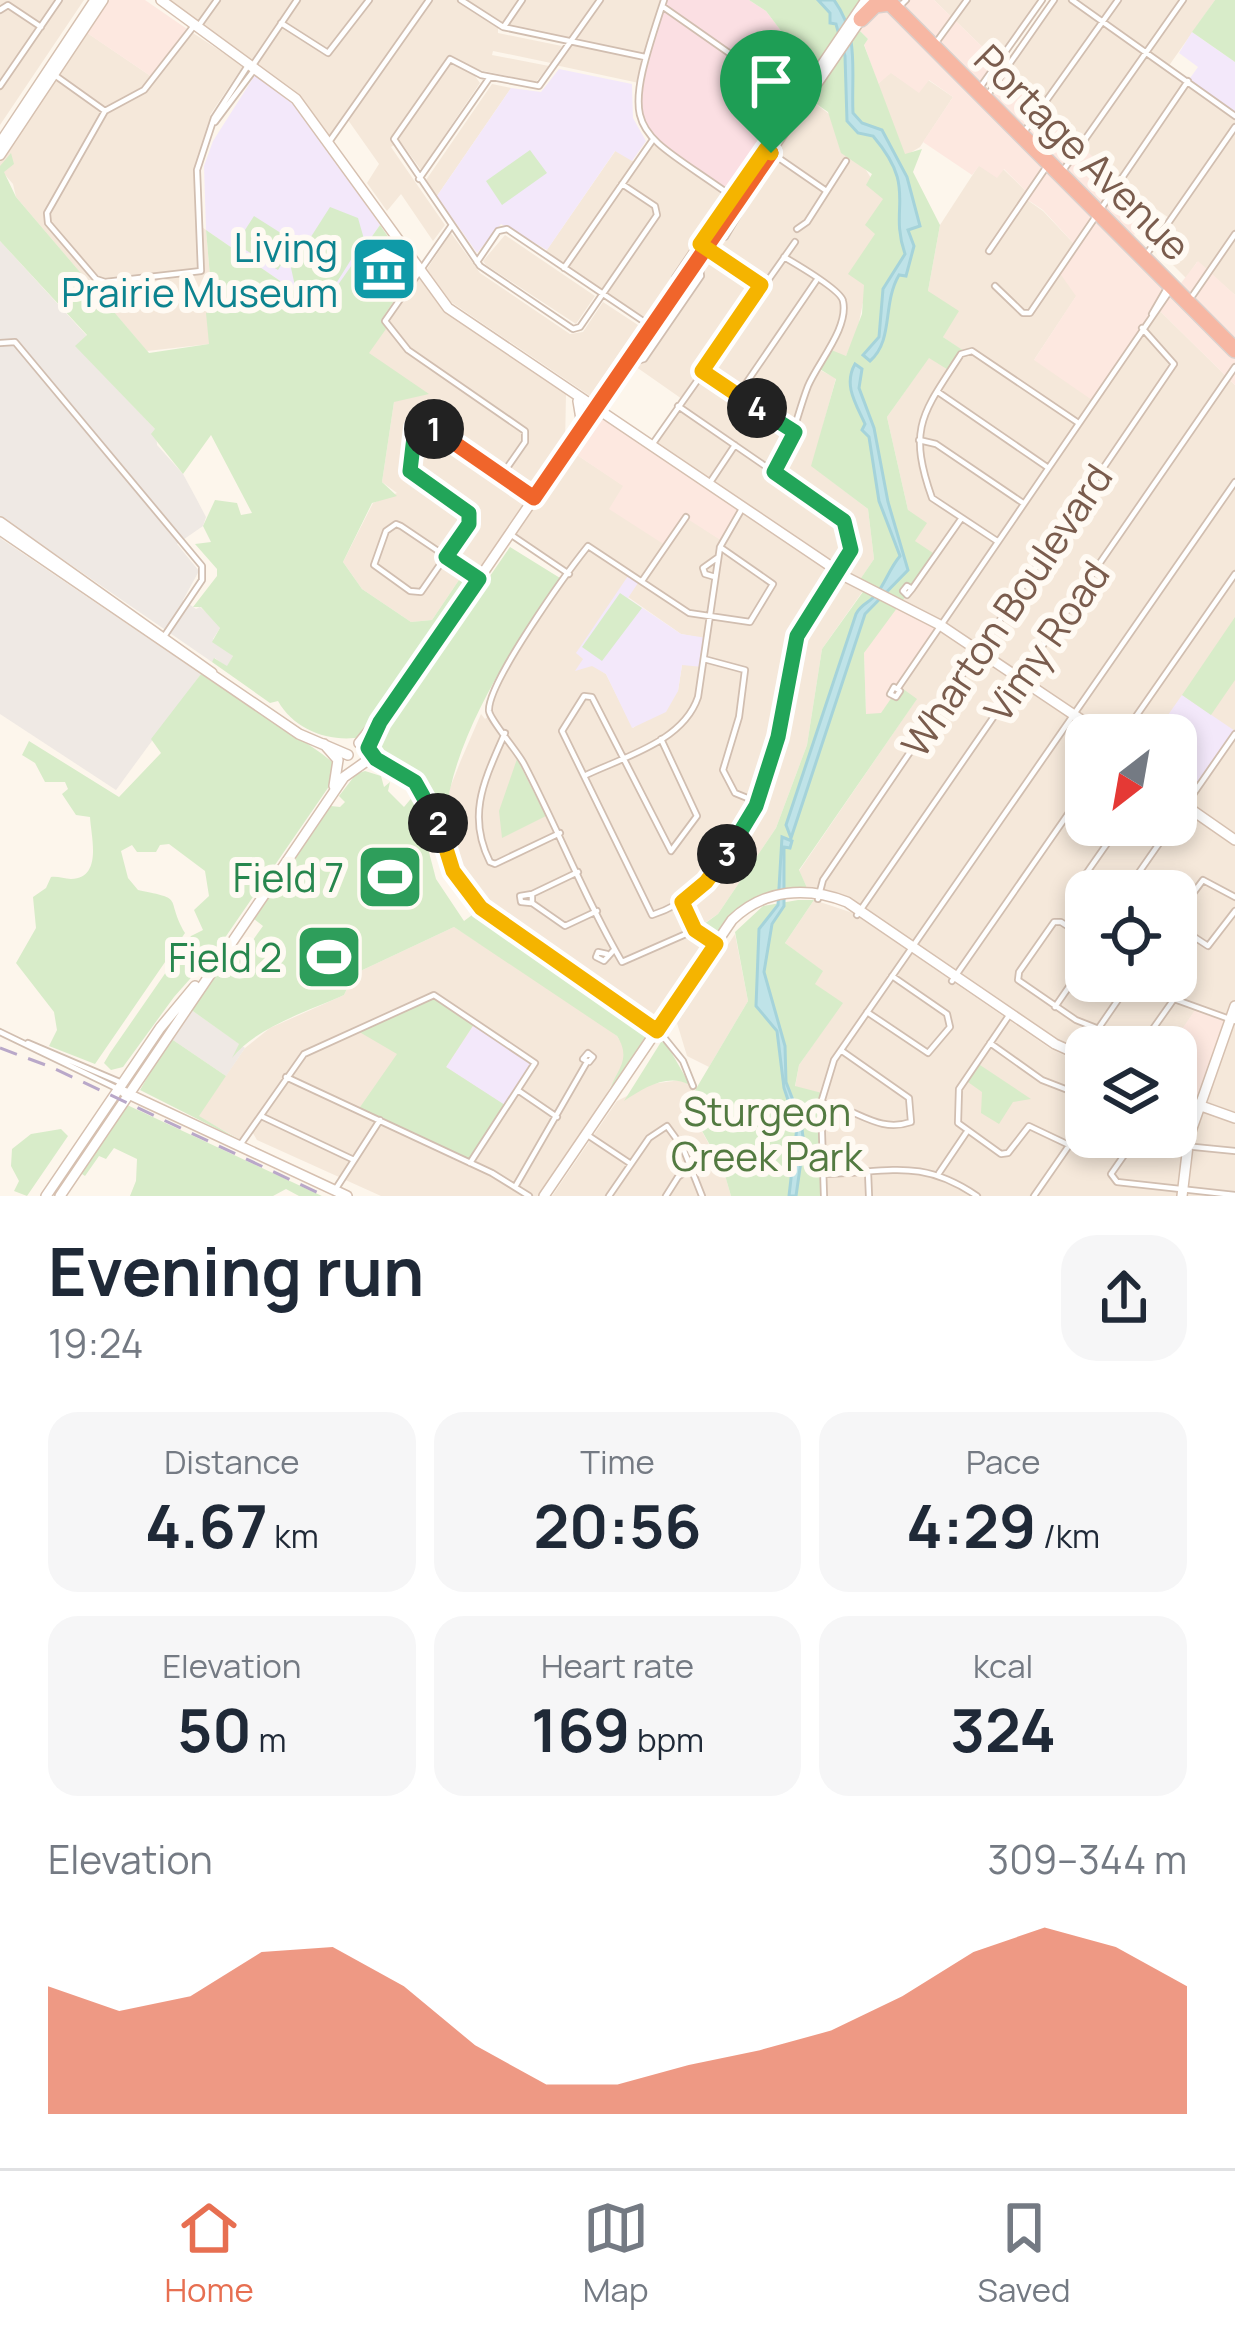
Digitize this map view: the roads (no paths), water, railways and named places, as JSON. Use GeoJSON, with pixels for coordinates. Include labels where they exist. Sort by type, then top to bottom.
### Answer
{"type":"FeatureCollection","features":[{"type":"Feature","properties":{"kind":"highway","name":"Portage Avenue"},"geometry":{"type":"LineString","coordinates":[[877,6],[934,44],[1231,339]]}},
{"type":"Feature","properties":{"kind":"highway","name":"Portage Avenue"},"geometry":{"type":"LineString","coordinates":[[1174,283],[1193,295],[1231,339]]}},
{"type":"Feature","properties":{"kind":"main road"},"geometry":{"type":"LineString","coordinates":[[0,142],[99,0]]}},
{"type":"Feature","properties":{"kind":"main road"},"geometry":{"type":"LineString","coordinates":[[150,0],[196,27]]}},
{"type":"Feature","properties":{"kind":"main road"},"geometry":{"type":"LineString","coordinates":[[161,0],[296,99],[448,308],[838,571],[940,625],[1074,714]]}},
{"type":"Feature","properties":{"kind":"main road"},"geometry":{"type":"LineString","coordinates":[[584,421],[598,408],[834,53],[877,6]]}},
{"type":"Feature","properties":{"kind":"main road"},"geometry":{"type":"LineString","coordinates":[[0,154],[50,73]]}},
{"type":"Feature","properties":{"kind":"main road"},"geometry":{"type":"LineString","coordinates":[[60,1196],[160,1028],[225,950],[706,244]]}},
{"type":"Feature","properties":{"kind":"main road"},"geometry":{"type":"LineString","coordinates":[[511,351],[578,401],[598,408]]}},
{"type":"Feature","properties":{"kind":"main road"},"geometry":{"type":"LineString","coordinates":[[578,401],[584,421]]}},
{"type":"Feature","properties":{"kind":"main road"},"geometry":{"type":"LineString","coordinates":[[0,526],[206,664],[216,677],[290,728],[354,760],[403,773]]}},
{"type":"Feature","properties":{"kind":"main road"},"geometry":{"type":"LineString","coordinates":[[290,728],[363,747],[403,773],[428,800],[453,871],[475,902],[536,950],[659,1033]]}},
{"type":"Feature","properties":{"kind":"main road"},"geometry":{"type":"LineString","coordinates":[[320,742],[338,760],[334,786]]}},
{"type":"Feature","properties":{"kind":"main road"},"geometry":{"type":"LineString","coordinates":[[302,837],[363,747]]}},
{"type":"Feature","properties":{"kind":"main road"},"geometry":{"type":"LineString","coordinates":[[1197,814],[1235,841]]}},
{"type":"Feature","properties":{"kind":"main road"},"geometry":{"type":"LineString","coordinates":[[548,1196],[742,910],[769,899],[819,896],[859,912],[1065,1056]]}},
{"type":"Feature","properties":{"kind":"main road"},"geometry":{"type":"LineString","coordinates":[[1197,1115],[1235,1006]]}},
{"type":"Feature","properties":{"kind":"main road"},"geometry":{"type":"LineString","coordinates":[[125,1088],[347,1196]]}},
{"type":"Feature","properties":{"kind":"main road"},"geometry":{"type":"LineString","coordinates":[[46,1196],[125,1088]]}},
{"type":"Feature","properties":{"kind":"main road"},"geometry":{"type":"LineString","coordinates":[[1197,1102],[1235,1115]]}},
{"type":"Feature","properties":{"kind":"main road"},"geometry":{"type":"LineString","coordinates":[[1182,1192],[1186,1158]]}},
{"type":"Feature","properties":{"kind":"street"},"geometry":{"type":"LineString","coordinates":[[0,86],[59,0]]}},
{"type":"Feature","properties":{"kind":"street"},"geometry":{"type":"LineString","coordinates":[[205,0],[215,3],[155,80],[105,111],[48,210],[48,223],[101,282],[193,274],[202,268],[197,170],[215,122],[297,0]]}},
{"type":"Feature","properties":{"kind":"street"},"geometry":{"type":"LineString","coordinates":[[281,23],[328,53],[369,0]]}},
{"type":"Feature","properties":{"kind":"street"},"geometry":{"type":"LineString","coordinates":[[329,142],[429,0]]}},
{"type":"Feature","properties":{"kind":"street"},"geometry":{"type":"LineString","coordinates":[[461,0],[503,27],[645,57]]}},
{"type":"Feature","properties":{"kind":"street"},"geometry":{"type":"LineString","coordinates":[[503,27],[522,0]]}},
{"type":"Feature","properties":{"kind":"street"},"geometry":{"type":"LineString","coordinates":[[600,0],[539,86],[476,74],[455,59],[447,60],[394,137],[477,262],[573,329],[579,328],[657,213],[622,184]]}},
{"type":"Feature","properties":{"kind":"street"},"geometry":{"type":"LineString","coordinates":[[934,44],[967,0]]}},
{"type":"Feature","properties":{"kind":"street"},"geometry":{"type":"LineString","coordinates":[[983,93],[1042,0]]}},
{"type":"Feature","properties":{"kind":"street"},"geometry":{"type":"LineString","coordinates":[[983,93],[1054,0]]}},
{"type":"Feature","properties":{"kind":"street"},"geometry":{"type":"LineString","coordinates":[[1072,0],[1235,116]]}},
{"type":"Feature","properties":{"kind":"street"},"geometry":{"type":"LineString","coordinates":[[1023,133],[1118,0]]}},
{"type":"Feature","properties":{"kind":"street"},"geometry":{"type":"LineString","coordinates":[[989,251],[1058,169],[1183,0]]}},
{"type":"Feature","properties":{"kind":"street"},"geometry":{"type":"LineString","coordinates":[[706,244],[725,237],[745,211],[736,199],[652,141],[637,105],[645,57],[663,3],[759,74],[805,96]]}},
{"type":"Feature","properties":{"kind":"street"},"geometry":{"type":"LineString","coordinates":[[0,10],[8,5],[41,26]]}},
{"type":"Feature","properties":{"kind":"street"},"geometry":{"type":"LineString","coordinates":[[1026,22],[1034,28]]}},
{"type":"Feature","properties":{"kind":"street"},"geometry":{"type":"LineString","coordinates":[[215,122],[254,70]]}},
{"type":"Feature","properties":{"kind":"street"},"geometry":{"type":"LineString","coordinates":[[50,73],[105,111]]}},
{"type":"Feature","properties":{"kind":"street"},"geometry":{"type":"LineString","coordinates":[[476,74],[483,88]]}},
{"type":"Feature","properties":{"kind":"street"},"geometry":{"type":"LineString","coordinates":[[419,178],[490,77]]}},
{"type":"Feature","properties":{"kind":"street"},"geometry":{"type":"LineString","coordinates":[[995,286],[1029,314],[1188,81]]}},
{"type":"Feature","properties":{"kind":"street"},"geometry":{"type":"LineString","coordinates":[[1146,251],[1235,127]]}},
{"type":"Feature","properties":{"kind":"street"},"geometry":{"type":"LineString","coordinates":[[564,268],[652,141]]}},
{"type":"Feature","properties":{"kind":"street"},"geometry":{"type":"LineString","coordinates":[[768,151],[827,191]]}},
{"type":"Feature","properties":{"kind":"street"},"geometry":{"type":"LineString","coordinates":[[797,229],[846,161]]}},
{"type":"Feature","properties":{"kind":"street"},"geometry":{"type":"LineString","coordinates":[[452,225],[386,321],[404,347],[525,431],[525,442],[502,476]]}},
{"type":"Feature","properties":{"kind":"street"},"geometry":{"type":"LineString","coordinates":[[477,262],[503,229],[649,326]]}},
{"type":"Feature","properties":{"kind":"street"},"geometry":{"type":"LineString","coordinates":[[1193,295],[1235,234]]}},
{"type":"Feature","properties":{"kind":"street"},"geometry":{"type":"LineString","coordinates":[[651,446],[795,242]]}},
{"type":"Feature","properties":{"kind":"street"},"geometry":{"type":"LineString","coordinates":[[706,244],[761,285]]}},
{"type":"Feature","properties":{"kind":"street"},"geometry":{"type":"LineString","coordinates":[[774,472],[795,432],[806,391],[831,344],[843,306],[841,295],[784,257]]}},
{"type":"Feature","properties":{"kind":"street"},"geometry":{"type":"LineString","coordinates":[[626,364],[644,359],[704,270],[698,259]]}},
{"type":"Feature","properties":{"kind":"street"},"geometry":{"type":"LineString","coordinates":[[738,395],[817,279]]}},
{"type":"Feature","properties":{"kind":"street"},"geometry":{"type":"LineString","coordinates":[[898,688],[1174,283]]}},
{"type":"Feature","properties":{"kind":"street","name":"Wharton Boulevard"},"geometry":{"type":"LineString","coordinates":[[819,896],[823,880],[1174,364],[1142,328]]}},
{"type":"Feature","properties":{"kind":"street"},"geometry":{"type":"LineString","coordinates":[[0,343],[15,342],[202,566],[202,580],[163,638]]}},
{"type":"Feature","properties":{"kind":"street"},"geometry":{"type":"LineString","coordinates":[[997,541],[932,498],[919,440],[920,419],[937,392],[969,350],[1078,422]]}},
{"type":"Feature","properties":{"kind":"street","name":"Vimy Road"},"geometry":{"type":"LineString","coordinates":[[859,912],[1235,367]]}},
{"type":"Feature","properties":{"kind":"street"},"geometry":{"type":"LineString","coordinates":[[702,371],[795,432]]}},
{"type":"Feature","properties":{"kind":"street"},"geometry":{"type":"LineString","coordinates":[[937,392],[1047,467]]}},
{"type":"Feature","properties":{"kind":"street"},"geometry":{"type":"LineString","coordinates":[[661,739],[698,816],[676,850],[666,848],[592,697],[584,696],[562,731],[647,910],[656,914],[682,902],[712,875],[757,802],[781,728],[797,636],[851,550],[844,521],[678,406]]}},
{"type":"Feature","properties":{"kind":"street"},"geometry":{"type":"LineString","coordinates":[[479,579],[446,557],[393,524],[373,561],[377,569],[415,594],[423,591],[446,557],[470,516],[411,472],[415,428],[429,425],[534,498]]}},
{"type":"Feature","properties":{"kind":"street"},"geometry":{"type":"LineString","coordinates":[[919,440],[937,444],[1023,503]]}},
{"type":"Feature","properties":{"kind":"street"},"geometry":{"type":"LineString","coordinates":[[709,484],[735,445]]}},
{"type":"Feature","properties":{"kind":"street"},"geometry":{"type":"LineString","coordinates":[[1074,714],[1234,485]]}},
{"type":"Feature","properties":{"kind":"street"},"geometry":{"type":"LineString","coordinates":[[584,776],[661,739],[692,714],[717,558],[743,507]]}},
{"type":"Feature","properties":{"kind":"street"},"geometry":{"type":"LineString","coordinates":[[642,581],[686,517]]}},
{"type":"Feature","properties":{"kind":"street"},"geometry":{"type":"LineString","coordinates":[[912,589],[961,518]]}},
{"type":"Feature","properties":{"kind":"street"},"geometry":{"type":"LineString","coordinates":[[510,534],[569,574]]}},
{"type":"Feature","properties":{"kind":"street"},"geometry":{"type":"LineString","coordinates":[[695,930],[627,963],[615,950],[560,833],[506,733],[490,716],[489,706],[509,662],[591,546],[688,613],[750,622],[774,587],[720,547]]}},
{"type":"Feature","properties":{"kind":"street"},"geometry":{"type":"LineString","coordinates":[[715,577],[703,571],[709,560],[717,558]]}},
{"type":"Feature","properties":{"kind":"street"},"geometry":{"type":"LineString","coordinates":[[1138,714],[1235,574]]}},
{"type":"Feature","properties":{"kind":"street"},"geometry":{"type":"LineString","coordinates":[[704,659],[745,670],[739,717],[723,770],[735,793],[757,802]]}},
{"type":"Feature","properties":{"kind":"street"},"geometry":{"type":"LineString","coordinates":[[824,1196],[821,1103],[829,1070],[1065,727]]}},
{"type":"Feature","properties":{"kind":"street"},"geometry":{"type":"LineString","coordinates":[[506,733],[477,803],[479,838],[490,862],[495,865],[560,833]]}},
{"type":"Feature","properties":{"kind":"street"},"geometry":{"type":"LineString","coordinates":[[1197,782],[1235,734]]}},
{"type":"Feature","properties":{"kind":"street"},"geometry":{"type":"LineString","coordinates":[[954,978],[1065,818]]}},
{"type":"Feature","properties":{"kind":"street"},"geometry":{"type":"LineString","coordinates":[[578,872],[532,894],[524,892],[519,899],[565,926],[596,911]]}},
{"type":"Feature","properties":{"kind":"street"},"geometry":{"type":"LineString","coordinates":[[1197,890],[1204,879],[1235,897]]}},
{"type":"Feature","properties":{"kind":"street"},"geometry":{"type":"LineString","coordinates":[[532,894],[532,903]]}},
{"type":"Feature","properties":{"kind":"street"},"geometry":{"type":"LineString","coordinates":[[682,902],[695,930],[718,945]]}},
{"type":"Feature","properties":{"kind":"street"},"geometry":{"type":"LineString","coordinates":[[1197,937],[1208,946],[1235,911]]}},
{"type":"Feature","properties":{"kind":"street"},"geometry":{"type":"LineString","coordinates":[[1065,924],[1054,922],[1019,972],[1020,982],[1091,1026]]}},
{"type":"Feature","properties":{"kind":"street"},"geometry":{"type":"LineString","coordinates":[[1225,925],[1235,932]]}},
{"type":"Feature","properties":{"kind":"street"},"geometry":{"type":"LineString","coordinates":[[607,954],[615,950]]}},
{"type":"Feature","properties":{"kind":"street"},"geometry":{"type":"LineString","coordinates":[[867,1012],[928,1053],[950,1027],[947,1014],[892,976]]}},
{"type":"Feature","properties":{"kind":"street"},"geometry":{"type":"LineString","coordinates":[[1055,1007],[1065,992]]}},
{"type":"Feature","properties":{"kind":"street"},"geometry":{"type":"LineString","coordinates":[[240,1145],[305,1053],[434,995],[532,1059],[534,1069],[470,1162]]}},
{"type":"Feature","properties":{"kind":"street"},"geometry":{"type":"LineString","coordinates":[[1182,1002],[1233,1020]]}},
{"type":"Feature","properties":{"kind":"street"},"geometry":{"type":"LineString","coordinates":[[1009,1016],[957,1093],[958,1123],[1001,1154],[1029,1126],[1065,1143]]}},
{"type":"Feature","properties":{"kind":"street"},"geometry":{"type":"LineString","coordinates":[[0,1032],[125,1088]]}},
{"type":"Feature","properties":{"kind":"street"},"geometry":{"type":"LineString","coordinates":[[659,1033],[683,1061],[693,1086]]}},
{"type":"Feature","properties":{"kind":"street"},"geometry":{"type":"LineString","coordinates":[[990,1043],[1042,1080],[1065,1089]]}},
{"type":"Feature","properties":{"kind":"street"},"geometry":{"type":"LineString","coordinates":[[821,1103],[845,1105],[875,1125],[911,1122],[909,1098],[841,1050]]}},
{"type":"Feature","properties":{"kind":"street"},"geometry":{"type":"LineString","coordinates":[[515,1187],[587,1062]]}},
{"type":"Feature","properties":{"kind":"street"},"geometry":{"type":"LineString","coordinates":[[286,1077],[470,1162],[529,1196]]}},
{"type":"Feature","properties":{"kind":"street"},"geometry":{"type":"LineString","coordinates":[[519,1091],[557,1117]]}},
{"type":"Feature","properties":{"kind":"street"},"geometry":{"type":"LineString","coordinates":[[260,1115],[354,1160]]}},
{"type":"Feature","properties":{"kind":"street"},"geometry":{"type":"LineString","coordinates":[[334,1190],[380,1120]]}},
{"type":"Feature","properties":{"kind":"street"},"geometry":{"type":"LineString","coordinates":[[620,1196],[610,1194],[649,1138],[667,1126],[692,1167],[702,1196]]}},
{"type":"Feature","properties":{"kind":"street"},"geometry":{"type":"LineString","coordinates":[[939,1173],[967,1132]]}},
{"type":"Feature","properties":{"kind":"street"},"geometry":{"type":"LineString","coordinates":[[589,1136],[631,1165]]}},
{"type":"Feature","properties":{"kind":"street"},"geometry":{"type":"LineString","coordinates":[[1197,1146],[1235,1151]]}},
{"type":"Feature","properties":{"kind":"street"},"geometry":{"type":"LineString","coordinates":[[1034,1196],[1065,1151]]}},
{"type":"Feature","properties":{"kind":"street"},"geometry":{"type":"LineString","coordinates":[[1122,1158],[1111,1174],[1118,1182],[1235,1195]]}},
{"type":"Feature","properties":{"kind":"street"},"geometry":{"type":"LineString","coordinates":[[666,1196],[692,1167]]}},
{"type":"Feature","properties":{"kind":"street"},"geometry":{"type":"LineString","coordinates":[[868,1172],[869,1196]]}},
{"type":"Feature","properties":{"kind":"street"},"geometry":{"type":"LineString","coordinates":[[823,1174],[939,1173],[977,1196]]}},
{"type":"Feature","properties":{"kind":"water"},"geometry":{"type":"Polygon","coordinates":[[[818,0],[834,0],[848,27],[853,113],[862,123],[882,130],[907,177],[920,226],[908,230],[914,246],[906,276],[899,275],[894,286],[882,343],[870,361],[863,355],[879,337],[883,289],[905,254],[899,184],[873,136],[858,133],[847,121],[845,56],[836,24],[830,23],[830,13],[818,0]]]}},
{"type":"Feature","properties":{"kind":"water"},"geometry":{"type":"Polygon","coordinates":[[[855,364],[862,369],[859,388],[874,428],[888,502],[908,570],[865,614],[791,838],[786,825],[856,614],[875,596],[900,556],[879,501],[869,437],[862,430],[865,424],[852,394],[855,364]]]}},
{"type":"Feature","properties":{"kind":"water"},"geometry":{"type":"Polygon","coordinates":[[[782,837],[792,841],[790,848],[784,847],[784,906],[772,924],[764,972],[785,1046],[786,1082],[801,1121],[806,1161],[801,1161],[796,1196],[789,1196],[797,1127],[784,1088],[777,1031],[756,1006],[759,929],[778,905],[782,837]]]}},
{"type":"Feature","properties":{"kind":"railway"},"geometry":{"type":"LineString","coordinates":[[0,1048],[51,1067],[325,1196]]}},
{"type":"Feature","properties":{"kind":"place","name":"Living Prairie Museum"},"geometry":{"type":"Point","coordinates":[384,269]}},
{"type":"Feature","properties":{"kind":"place","name":"Field 7"},"geometry":{"type":"Point","coordinates":[390,877]}},
{"type":"Feature","properties":{"kind":"place","name":"Field 2"},"geometry":{"type":"Point","coordinates":[329,957]}},
{"type":"Feature","properties":{"kind":"park label","name":"Sturgeon Creek Park"},"geometry":{"type":"Point","coordinates":[767,1134]}}]}
